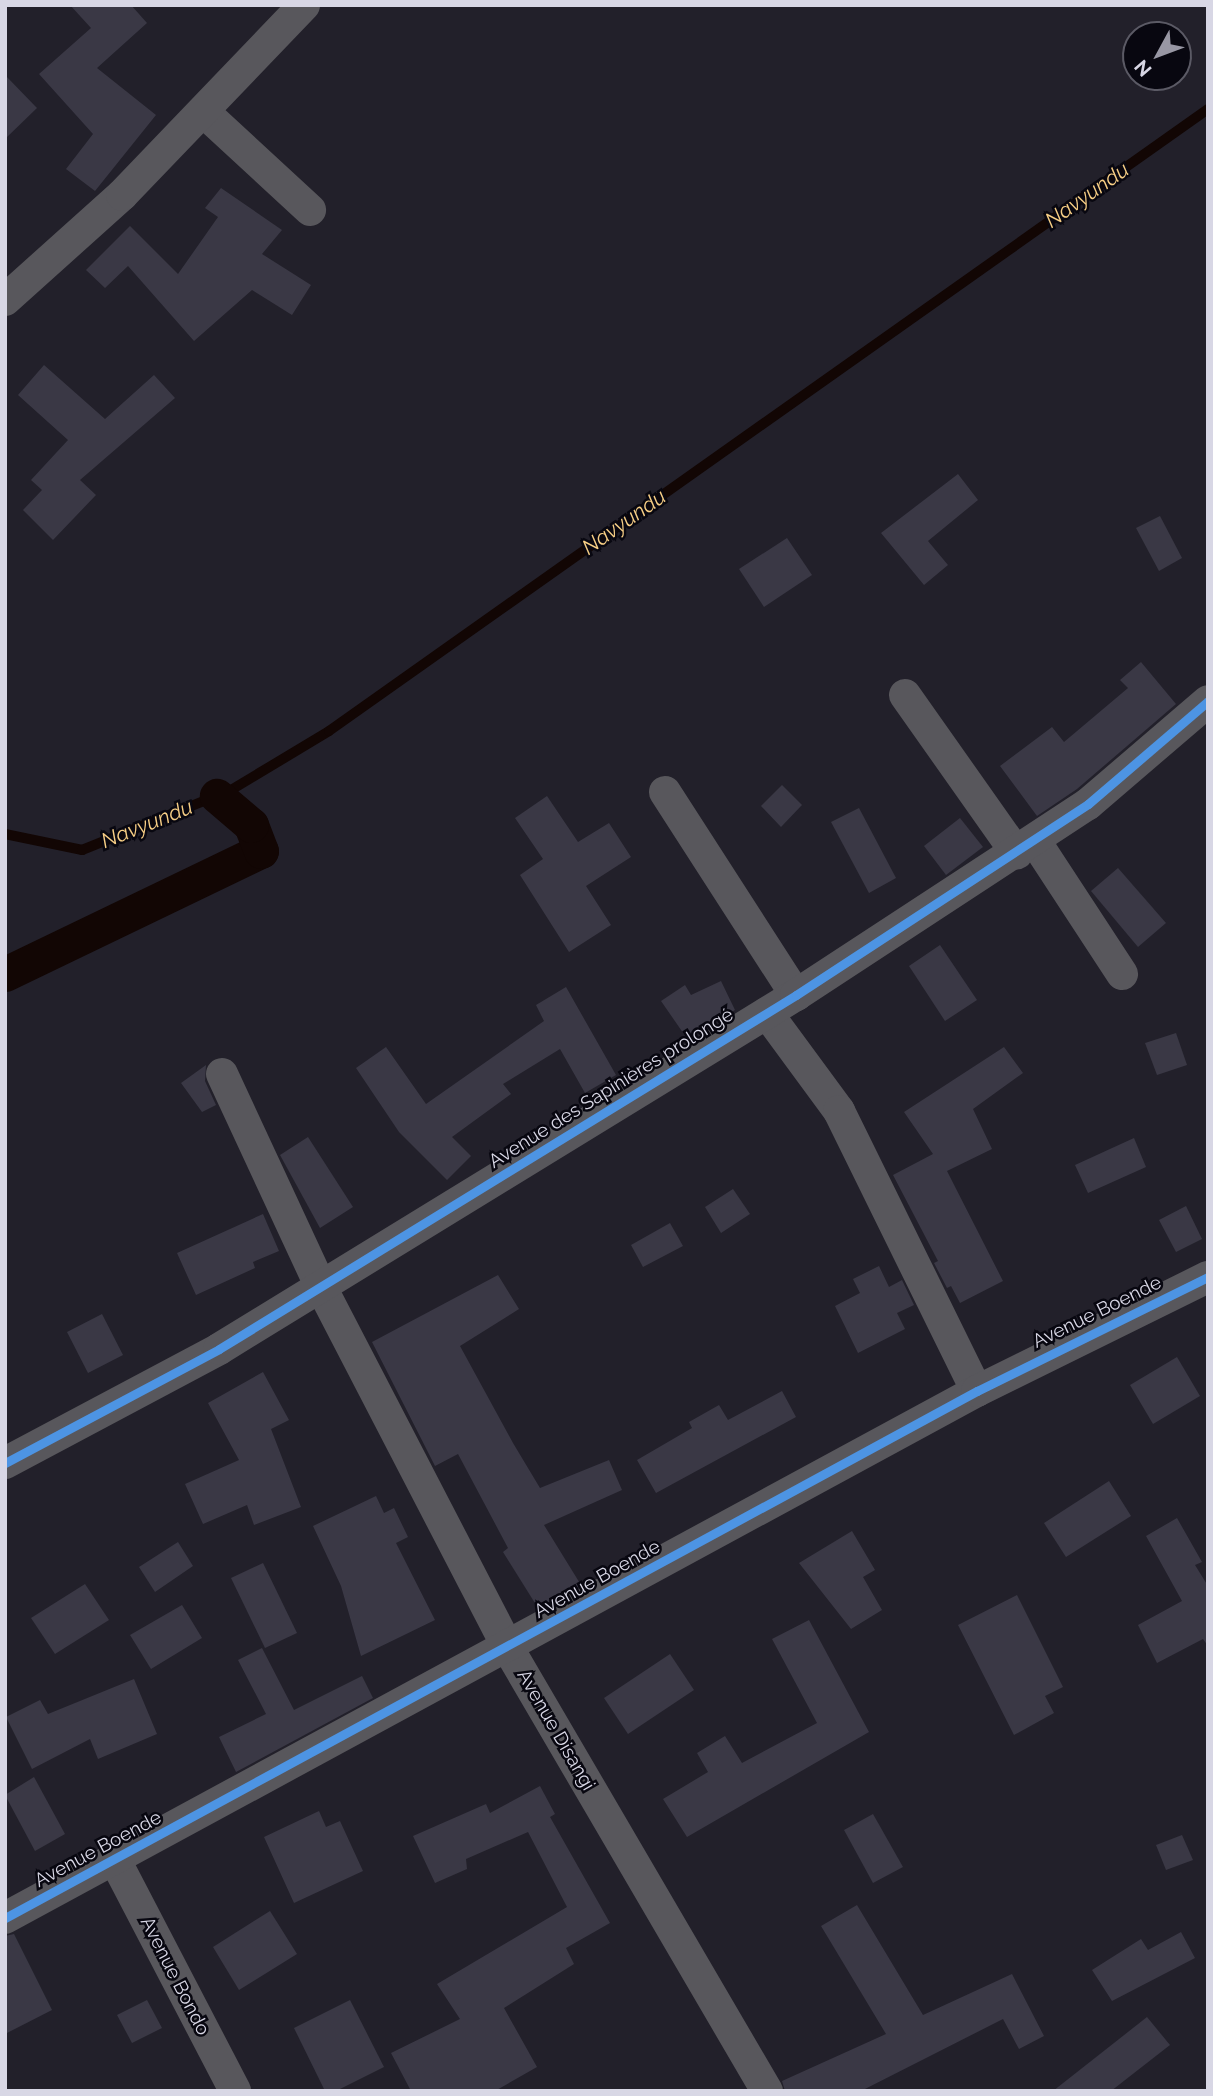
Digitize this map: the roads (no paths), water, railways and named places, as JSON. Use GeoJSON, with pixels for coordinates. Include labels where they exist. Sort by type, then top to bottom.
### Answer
{"type":"FeatureCollection","features":[{"type":"Feature","properties":{"kind":"street"},"geometry":{"type":"LineString","coordinates":[[5,300],[122,195],[205,113],[304,5]]}},
{"type":"Feature","properties":{"kind":"street"},"geometry":{"type":"LineString","coordinates":[[205,113],[310,210]]}},
{"type":"Feature","properties":{"kind":"street"},"geometry":{"type":"LineString","coordinates":[[905,695],[1026,847],[1122,974]]}},
{"type":"Feature","properties":{"kind":"street","name":"Avenue des Sapinières prolongé"},"geometry":{"type":"LineString","coordinates":[[5,1463],[219,1349],[796,995],[1088,804],[1208,701]]}},
{"type":"Feature","properties":{"kind":"street"},"geometry":{"type":"LineString","coordinates":[[665,792],[796,995]]}},
{"type":"Feature","properties":{"kind":"street"},"geometry":{"type":"LineString","coordinates":[[767,1013],[839,1111],[977,1391]]}},
{"type":"Feature","properties":{"kind":"street","name":"Avenue Disangi"},"geometry":{"type":"LineString","coordinates":[[222,1074],[321,1287],[508,1648],[766,2091]]}},
{"type":"Feature","properties":{"kind":"street","name":"Avenue Boende"},"geometry":{"type":"LineString","coordinates":[[5,1918],[508,1648],[977,1391],[1208,1277]]}},
{"type":"Feature","properties":{"kind":"street","name":"Avenue Bondo"},"geometry":{"type":"LineString","coordinates":[[115,1860],[235,2091]]}},
{"type":"Feature","properties":{"kind":"waterway","name":"Navyundu"},"geometry":{"type":"LineString","coordinates":[[5,834],[82,850],[231,790],[329,731],[1208,109]]}},
{"type":"Feature","properties":{"kind":"waterway"},"geometry":{"type":"LineString","coordinates":[[5,974],[261,851],[251,825],[217,796]]}}]}
